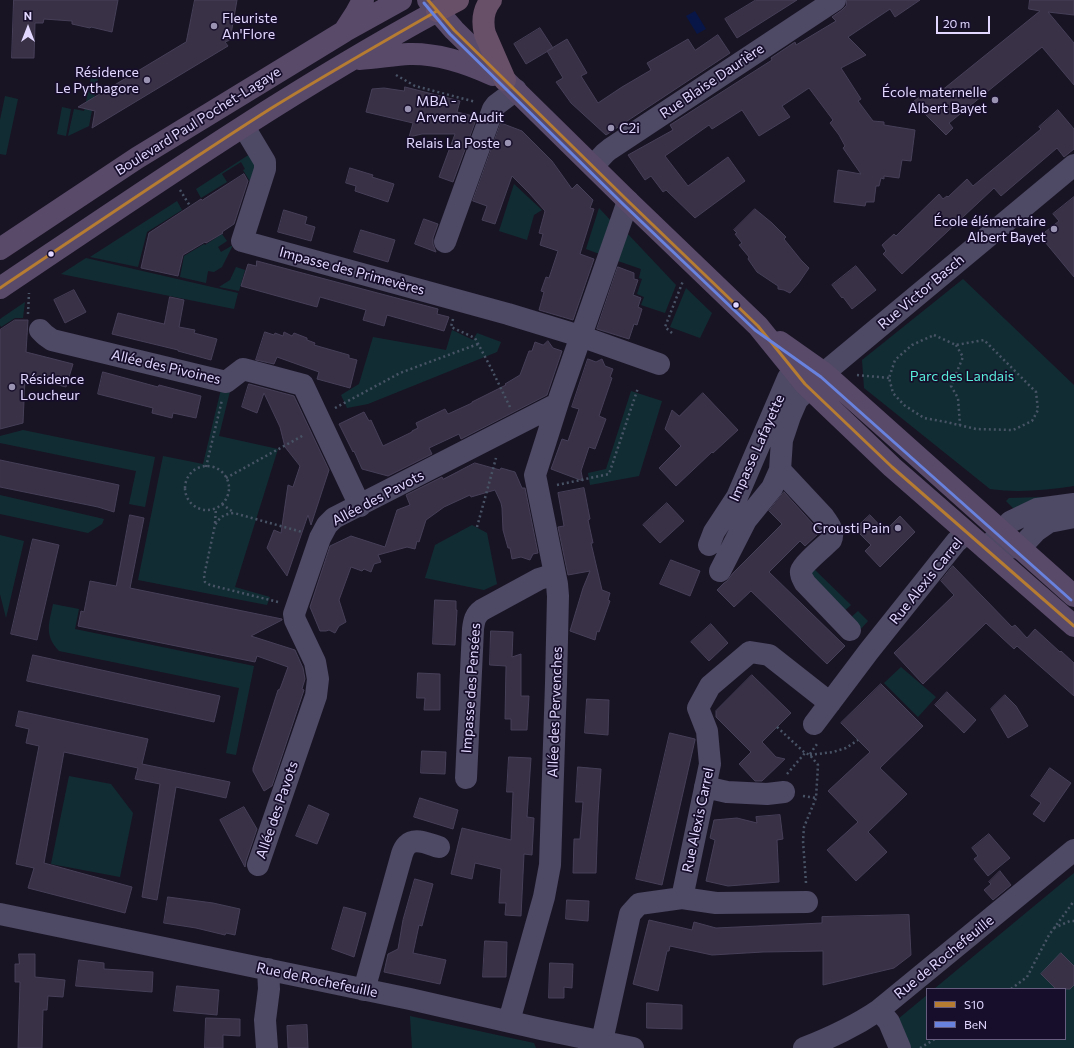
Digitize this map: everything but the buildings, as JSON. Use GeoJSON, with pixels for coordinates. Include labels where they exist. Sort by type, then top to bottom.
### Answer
{"type":"FeatureCollection","features":[{"type":"Feature","properties":{"kind":"highway"},"geometry":{"type":"LineString","coordinates":[[432,5],[458,0]]}},
{"type":"Feature","properties":{"kind":"highway"},"geometry":{"type":"LineString","coordinates":[[491,0],[484,13],[484,34],[511,85]]}},
{"type":"Feature","properties":{"kind":"main road"},"geometry":{"type":"LineString","coordinates":[[345,31],[363,0]]}},
{"type":"Feature","properties":{"kind":"main road","name":"Boulevard Paul Pochet-Lagaye"},"geometry":{"type":"LineString","coordinates":[[2,247],[137,158],[345,31],[401,0]]}},
{"type":"Feature","properties":{"kind":"main road"},"geometry":{"type":"LineString","coordinates":[[432,5],[454,30],[628,201],[817,381],[1002,531],[1074,596]]}},
{"type":"Feature","properties":{"kind":"main road","name":"Boulevard Paul Pochet-Lagaye"},"geometry":{"type":"LineString","coordinates":[[0,288],[187,163],[408,26],[432,5]]}},
{"type":"Feature","properties":{"kind":"main road"},"geometry":{"type":"LineString","coordinates":[[352,60],[410,54],[430,55],[472,65],[511,85]]}},
{"type":"Feature","properties":{"kind":"main road"},"geometry":{"type":"LineString","coordinates":[[758,326],[795,372]]}},
{"type":"Feature","properties":{"kind":"main road"},"geometry":{"type":"LineString","coordinates":[[817,381],[892,467],[1074,626]]}},
{"type":"Feature","properties":{"kind":"street","name":"Rue Blaise Daurière"},"geometry":{"type":"LineString","coordinates":[[593,166],[604,153],[835,0]]}},
{"type":"Feature","properties":{"kind":"street"},"geometry":{"type":"LineString","coordinates":[[445,242],[493,109],[511,85]]}},
{"type":"Feature","properties":{"kind":"street","name":"Impasse des Primevères"},"geometry":{"type":"LineString","coordinates":[[244,127],[271,160],[265,169],[242,240],[459,300],[510,307],[580,336],[659,364]]}},
{"type":"Feature","properties":{"kind":"street","name":"Rue Victor Basch"},"geometry":{"type":"LineString","coordinates":[[780,470],[782,440],[797,400],[817,381],[977,245],[1074,165]]}},
{"type":"Feature","properties":{"kind":"street"},"geometry":{"type":"LineString","coordinates":[[557,404],[628,201]]}},
{"type":"Feature","properties":{"kind":"street","name":"Allée des Pivoines"},"geometry":{"type":"LineString","coordinates":[[40,330],[52,340],[226,382],[243,369],[303,385],[360,506]]}},
{"type":"Feature","properties":{"kind":"street"},"geometry":{"type":"LineString","coordinates":[[795,372],[817,381]]}},
{"type":"Feature","properties":{"kind":"street","name":"Impasse Lafayette"},"geometry":{"type":"LineString","coordinates":[[709,545],[714,532],[736,497],[788,378],[795,372]]}},
{"type":"Feature","properties":{"kind":"street","name":"Allée des Pavots"},"geometry":{"type":"LineString","coordinates":[[258,865],[316,696],[318,680],[314,662],[295,620],[294,614],[295,607],[320,538],[327,525],[334,518],[557,404]]}},
{"type":"Feature","properties":{"kind":"street","name":"Allée des Pervenches"},"geometry":{"type":"LineString","coordinates":[[510,1021],[544,898],[550,865],[558,596],[535,475],[557,404]]}},
{"type":"Feature","properties":{"kind":"street"},"geometry":{"type":"LineString","coordinates":[[720,571],[746,520],[772,488],[780,470],[823,516],[832,530],[833,536],[831,540],[806,564],[801,571],[801,577],[850,630]]}},
{"type":"Feature","properties":{"kind":"street"},"geometry":{"type":"LineString","coordinates":[[986,549],[1010,522],[1037,509],[1074,504]]}},
{"type":"Feature","properties":{"kind":"street"},"geometry":{"type":"LineString","coordinates":[[986,549],[1021,547],[1036,531],[1049,522],[1074,517]]}},
{"type":"Feature","properties":{"kind":"street","name":"Rue Alexis Carrel"},"geometry":{"type":"LineString","coordinates":[[682,898],[710,764],[707,731],[698,708],[710,686],[750,652],[769,655],[830,703],[956,542],[966,533]]}},
{"type":"Feature","properties":{"kind":"street","name":"Impasse des Pensées"},"geometry":{"type":"LineString","coordinates":[[466,778],[472,629],[476,615],[482,610],[539,579],[555,574]]}},
{"type":"Feature","properties":{"kind":"street"},"geometry":{"type":"LineString","coordinates":[[814,724],[830,703]]}},
{"type":"Feature","properties":{"kind":"street"},"geometry":{"type":"LineString","coordinates":[[706,787],[727,792],[767,794],[784,792]]}},
{"type":"Feature","properties":{"kind":"street"},"geometry":{"type":"LineString","coordinates":[[364,990],[402,854],[406,845],[412,841],[418,841],[439,847]]}},
{"type":"Feature","properties":{"kind":"street","name":"Rue de Rochefeuille"},"geometry":{"type":"LineString","coordinates":[[804,1048],[844,1031],[880,1010],[1074,850]]}},
{"type":"Feature","properties":{"kind":"street"},"geometry":{"type":"LineString","coordinates":[[602,1041],[630,914],[639,904],[682,898],[716,904],[807,902]]}},
{"type":"Feature","properties":{"kind":"street","name":"Rue de Rochefeuille"},"geometry":{"type":"LineString","coordinates":[[0,914],[268,969],[510,1021],[552,1039],[602,1041],[633,1048]]}},
{"type":"Feature","properties":{"kind":"street"},"geometry":{"type":"LineString","coordinates":[[267,1048],[265,1020],[269,989],[268,969]]}},
{"type":"Feature","properties":{"kind":"street"},"geometry":{"type":"LineString","coordinates":[[880,1010],[889,1022],[900,1048]]}},
{"type":"Feature","properties":{"kind":"path"},"geometry":{"type":"LineString","coordinates":[[393,74],[415,86],[480,104]]}},
{"type":"Feature","properties":{"kind":"path"},"geometry":{"type":"LineString","coordinates":[[672,334],[665,328],[683,282]]}},
{"type":"Feature","properties":{"kind":"path"},"geometry":{"type":"LineString","coordinates":[[459,300],[450,327],[475,338],[518,424]]}},
{"type":"Feature","properties":{"kind":"path"},"geometry":{"type":"LineString","coordinates":[[934,335],[956,345],[984,340],[1036,392],[1038,410],[1032,421],[1012,430],[976,429],[924,418],[904,404],[893,393],[889,378],[895,360],[912,345],[934,335]]}},
{"type":"Feature","properties":{"kind":"path"},"geometry":{"type":"LineString","coordinates":[[226,478],[400,373],[478,344]]}},
{"type":"Feature","properties":{"kind":"path"},"geometry":{"type":"LineString","coordinates":[[956,345],[963,357],[951,386],[958,398],[960,425]]}},
{"type":"Feature","properties":{"kind":"path"},"geometry":{"type":"LineString","coordinates":[[857,375],[889,378]]}},
{"type":"Feature","properties":{"kind":"path"},"geometry":{"type":"LineString","coordinates":[[206,467],[226,382]]}},
{"type":"Feature","properties":{"kind":"path"},"geometry":{"type":"LineString","coordinates":[[537,489],[608,474],[638,388]]}},
{"type":"Feature","properties":{"kind":"path"},"geometry":{"type":"LineString","coordinates":[[476,528],[498,451],[496,436]]}},
{"type":"Feature","properties":{"kind":"path"},"geometry":{"type":"LineString","coordinates":[[199,468],[216,468],[226,478],[228,492],[226,498],[222,504],[216,508],[202,510],[190,503],[186,497],[185,490],[188,476],[199,468]]}},
{"type":"Feature","properties":{"kind":"path"},"geometry":{"type":"LineString","coordinates":[[222,504],[234,513],[320,538]]}},
{"type":"Feature","properties":{"kind":"path"},"geometry":{"type":"LineString","coordinates":[[216,508],[215,525],[204,576],[205,582],[210,585],[295,607]]}},
{"type":"Feature","properties":{"kind":"path"},"geometry":{"type":"LineString","coordinates":[[215,525],[219,518],[226,514],[234,513]]}},
{"type":"Feature","properties":{"kind":"path"},"geometry":{"type":"LineString","coordinates":[[777,727],[805,753],[810,755],[818,765],[816,798],[804,827],[807,902]]}},
{"type":"Feature","properties":{"kind":"path"},"geometry":{"type":"LineString","coordinates":[[810,755],[840,750],[858,740]]}},
{"type":"Feature","properties":{"kind":"path"},"geometry":{"type":"LineString","coordinates":[[810,755],[813,748]]}},
{"type":"Feature","properties":{"kind":"path"},"geometry":{"type":"LineString","coordinates":[[1012,988],[1027,977],[1049,935],[1074,901]]}},
{"type":"Feature","properties":{"kind":"path"},"geometry":{"type":"LineString","coordinates":[[1054,928],[1070,921],[1074,921]]}},
{"type":"Feature","properties":{"kind":"path"},"geometry":{"type":"LineString","coordinates":[[920,1048],[933,1040]]}},
{"type":"Feature","properties":{"kind":"green space"},"geometry":{"type":"Polygon","coordinates":[[[91,78],[98,79],[89,126],[68,136],[74,109],[84,111],[91,78]]]}},
{"type":"Feature","properties":{"kind":"green space"},"geometry":{"type":"Polygon","coordinates":[[[5,96],[18,99],[6,155],[0,154],[0,120],[5,96]]]}},
{"type":"Feature","properties":{"kind":"green space"},"geometry":{"type":"Polygon","coordinates":[[[62,107],[71,109],[66,136],[57,134],[62,107]]]}},
{"type":"Feature","properties":{"kind":"green space"},"geometry":{"type":"Polygon","coordinates":[[[250,154],[255,165],[251,183],[243,170],[245,169],[241,162],[222,174],[227,182],[201,198],[196,189],[250,154]]]}},
{"type":"Feature","properties":{"kind":"green space"},"geometry":{"type":"Polygon","coordinates":[[[514,184],[542,210],[534,215],[527,240],[499,231],[514,184]]]}},
{"type":"Feature","properties":{"kind":"green space"},"geometry":{"type":"Polygon","coordinates":[[[177,201],[182,210],[147,232],[138,267],[90,257],[177,201]]]}},
{"type":"Feature","properties":{"kind":"green space"},"geometry":{"type":"Polygon","coordinates":[[[599,208],[613,223],[602,255],[586,249],[599,208]]]}},
{"type":"Feature","properties":{"kind":"green space"},"geometry":{"type":"Polygon","coordinates":[[[626,232],[676,285],[665,313],[641,305],[644,297],[637,294],[642,279],[639,278],[641,269],[618,261],[626,232]]]}},
{"type":"Feature","properties":{"kind":"green space"},"geometry":{"type":"Polygon","coordinates":[[[222,234],[227,241],[218,247],[221,252],[233,245],[222,267],[214,272],[208,271],[206,283],[180,277],[184,256],[222,234]]]}},
{"type":"Feature","properties":{"kind":"green space"},"geometry":{"type":"Polygon","coordinates":[[[86,258],[238,293],[234,309],[61,274],[86,258]]]}},
{"type":"Feature","properties":{"kind":"green space"},"geometry":{"type":"Polygon","coordinates":[[[236,267],[245,270],[239,291],[219,287],[230,280],[236,267]]]}},
{"type":"Feature","properties":{"kind":"green space","name":"Parc des Landais"},"geometry":{"type":"Polygon","coordinates":[[[963,279],[1074,385],[1074,486],[1053,489],[1011,491],[990,489],[864,388],[862,360],[963,279]]]}},
{"type":"Feature","properties":{"kind":"green space"},"geometry":{"type":"Polygon","coordinates":[[[686,288],[712,313],[700,338],[670,327],[686,288]]]}},
{"type":"Feature","properties":{"kind":"green space"},"geometry":{"type":"Polygon","coordinates":[[[25,302],[23,318],[15,318],[1,327],[0,319],[25,302]]]}},
{"type":"Feature","properties":{"kind":"green space"},"geometry":{"type":"Polygon","coordinates":[[[452,330],[473,340],[477,333],[501,342],[497,352],[368,404],[347,408],[341,395],[359,384],[373,337],[446,350],[452,330]]]}},
{"type":"Feature","properties":{"kind":"green space"},"geometry":{"type":"Polygon","coordinates":[[[222,385],[231,387],[219,436],[278,449],[235,587],[270,597],[267,605],[138,580],[163,456],[203,464],[222,385]]]}},
{"type":"Feature","properties":{"kind":"green space"},"geometry":{"type":"Polygon","coordinates":[[[631,391],[662,401],[639,476],[590,485],[588,473],[606,469],[631,391]]]}},
{"type":"Feature","properties":{"kind":"green space"},"geometry":{"type":"Polygon","coordinates":[[[23,430],[155,457],[145,507],[129,504],[136,471],[0,443],[0,436],[23,430]]]}},
{"type":"Feature","properties":{"kind":"green space"},"geometry":{"type":"Polygon","coordinates":[[[0,495],[104,519],[102,524],[88,533],[0,514],[0,495]]]}},
{"type":"Feature","properties":{"kind":"green space"},"geometry":{"type":"Polygon","coordinates":[[[1044,497],[1017,512],[1006,501],[1009,498],[1044,497]]]}},
{"type":"Feature","properties":{"kind":"green space"},"geometry":{"type":"Polygon","coordinates":[[[472,525],[487,533],[497,584],[484,590],[425,578],[435,545],[472,525]]]}},
{"type":"Feature","properties":{"kind":"green space"},"geometry":{"type":"Polygon","coordinates":[[[0,535],[24,541],[6,618],[0,594],[0,535]]]}},
{"type":"Feature","properties":{"kind":"green space"},"geometry":{"type":"Polygon","coordinates":[[[813,568],[851,605],[842,613],[805,576],[813,568]]]}},
{"type":"Feature","properties":{"kind":"green space"},"geometry":{"type":"Polygon","coordinates":[[[53,604],[79,609],[75,629],[254,666],[236,755],[226,753],[239,688],[59,651],[51,640],[49,634],[49,623],[53,604]]]}},
{"type":"Feature","properties":{"kind":"green space"},"geometry":{"type":"Polygon","coordinates":[[[858,611],[868,621],[860,630],[849,619],[858,611]]]}},
{"type":"Feature","properties":{"kind":"green space"},"geometry":{"type":"Polygon","coordinates":[[[901,667],[936,697],[918,717],[884,683],[901,667]]]}},
{"type":"Feature","properties":{"kind":"green space"},"geometry":{"type":"Polygon","coordinates":[[[69,776],[111,784],[133,813],[120,877],[51,864],[69,776]]]}},
{"type":"Feature","properties":{"kind":"green space"},"geometry":{"type":"Polygon","coordinates":[[[1074,873],[1074,1048],[911,1048],[898,1019],[926,996],[926,1040],[1066,1040],[1066,988],[935,988],[1074,873]]]}},
{"type":"Feature","properties":{"kind":"green space"},"geometry":{"type":"Polygon","coordinates":[[[410,1016],[534,1043],[536,1048],[412,1048],[410,1016]]]}},
{"type":"Feature","properties":{"kind":"shaded area"},"geometry":{"type":"Polygon","coordinates":[[[695,11],[706,29],[697,34],[686,16],[695,11]]]}},
{"type":"Feature","properties":{"kind":"transit line","name":"S10"},"geometry":{"type":"LineString","coordinates":[[428,0],[454,30],[758,326],[805,384],[892,467],[1074,626]]}},
{"type":"Feature","properties":{"kind":"transit line","name":"BeN"},"geometry":{"type":"LineString","coordinates":[[424,3],[450,34],[624,205],[755,330],[821,377],[1071,600]]}},
{"type":"Feature","properties":{"kind":"transit line","name":"S10"},"geometry":{"type":"LineString","coordinates":[[0,288],[168,175],[270,109],[332,71],[437,11]]}},
{"type":"Feature","properties":{"kind":"place","name":"Fleuriste An'Flore"},"geometry":{"type":"Point","coordinates":[214,26]}},
{"type":"Feature","properties":{"kind":"place","name":"Résidence Le Pythagore"},"geometry":{"type":"Point","coordinates":[147,80]}},
{"type":"Feature","properties":{"kind":"place","name":"École maternelle Albert Bayet"},"geometry":{"type":"Point","coordinates":[995,100]}},
{"type":"Feature","properties":{"kind":"place","name":"MBA - Arverne Audit"},"geometry":{"type":"Point","coordinates":[408,109]}},
{"type":"Feature","properties":{"kind":"place","name":"C2i"},"geometry":{"type":"Point","coordinates":[611,128]}},
{"type":"Feature","properties":{"kind":"place","name":"Relais La Poste"},"geometry":{"type":"Point","coordinates":[508,143]}},
{"type":"Feature","properties":{"kind":"place","name":"École élémentaire Albert Bayet"},"geometry":{"type":"Point","coordinates":[1054,229]}},
{"type":"Feature","properties":{"kind":"place","name":"Résidence Loucheur"},"geometry":{"type":"Point","coordinates":[12,387]}},
{"type":"Feature","properties":{"kind":"place","name":"Crousti Pain"},"geometry":{"type":"Point","coordinates":[898,528]}}]}
